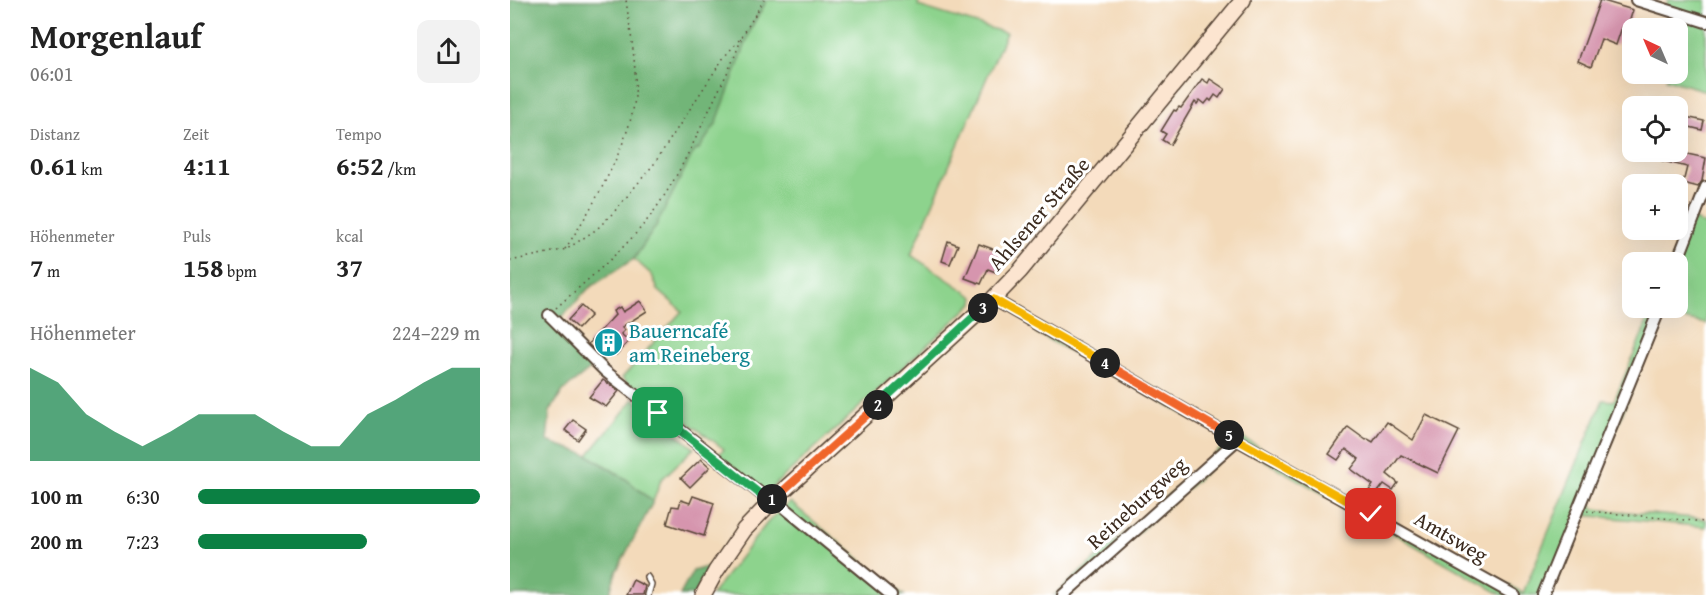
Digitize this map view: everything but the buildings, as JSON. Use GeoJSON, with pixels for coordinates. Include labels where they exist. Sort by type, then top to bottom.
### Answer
{"type":"FeatureCollection","features":[{"type":"Feature","properties":{"kind":"main road","name":"Ahlsener Straße"},"geometry":{"type":"LineString","coordinates":[[703,595],[716,571],[744,530],[774,499],[993,299],[1050,236],[1243,0]]}},
{"type":"Feature","properties":{"kind":"street"},"geometry":{"type":"LineString","coordinates":[[1636,0],[1706,22]]}},
{"type":"Feature","properties":{"kind":"street"},"geometry":{"type":"LineString","coordinates":[[1681,252],[1706,187]]}},
{"type":"Feature","properties":{"kind":"street","name":"Amtsweg"},"geometry":{"type":"LineString","coordinates":[[993,299],[1237,440],[1514,595]]}},
{"type":"Feature","properties":{"kind":"street"},"geometry":{"type":"LineString","coordinates":[[549,315],[605,371],[765,498],[774,499],[891,595]]}},
{"type":"Feature","properties":{"kind":"street"},"geometry":{"type":"LineString","coordinates":[[1543,595],[1656,318]]}},
{"type":"Feature","properties":{"kind":"street","name":"Reineburgweg"},"geometry":{"type":"LineString","coordinates":[[1063,595],[1237,440]]}},
{"type":"Feature","properties":{"kind":"lane"},"geometry":{"type":"LineString","coordinates":[[647,577],[651,584],[648,595]]}},
{"type":"Feature","properties":{"kind":"path"},"geometry":{"type":"LineString","coordinates":[[564,250],[588,211],[626,134],[632,116],[635,74],[626,0]]}},
{"type":"Feature","properties":{"kind":"path"},"geometry":{"type":"LineString","coordinates":[[510,261],[564,250],[597,229],[654,164],[724,57],[741,38],[764,0]]}},
{"type":"Feature","properties":{"kind":"path"},"geometry":{"type":"LineString","coordinates":[[549,315],[648,219],[676,176],[735,56],[741,38]]}},
{"type":"Feature","properties":{"kind":"path"},"geometry":{"type":"LineString","coordinates":[[1578,510],[1706,522]]}},
{"type":"Feature","properties":{"kind":"green space"},"geometry":{"type":"Polygon","coordinates":[[[510,0],[767,0],[753,24],[716,124],[699,149],[694,151],[656,226],[634,259],[589,288],[555,325],[594,366],[563,391],[550,411],[547,441],[588,455],[626,479],[653,502],[616,572],[609,595],[510,595],[510,0]]]}},
{"type":"Feature","properties":{"kind":"green space"},"geometry":{"type":"Polygon","coordinates":[[[767,0],[919,0],[918,6],[1006,33],[911,255],[974,297],[973,303],[768,491],[760,488],[717,456],[724,449],[651,395],[646,400],[622,378],[682,311],[658,290],[652,275],[634,259],[671,196],[733,64],[767,0]]]}},
{"type":"Feature","properties":{"kind":"green space"},"geometry":{"type":"Polygon","coordinates":[[[1668,0],[1706,0],[1706,91],[1683,84],[1688,84],[1688,21],[1690,16],[1665,7],[1668,0]]]}},
{"type":"Feature","properties":{"kind":"green space"},"geometry":{"type":"Polygon","coordinates":[[[1689,215],[1693,216],[1692,219],[1706,225],[1706,324],[1679,318],[1688,318],[1688,252],[1675,252],[1679,240],[1688,240],[1689,215]]]}},
{"type":"Feature","properties":{"kind":"green space"},"geometry":{"type":"Polygon","coordinates":[[[1649,318],[1659,318],[1589,500],[1594,509],[1706,519],[1706,527],[1582,515],[1550,595],[1502,595],[1242,448],[1234,447],[1068,595],[1054,595],[1225,445],[1226,440],[1222,435],[1036,333],[1040,324],[1413,534],[1523,593],[1603,400],[1614,401],[1649,318]]]}},
{"type":"Feature","properties":{"kind":"green space"},"geometry":{"type":"Polygon","coordinates":[[[634,399],[694,448],[661,480],[653,502],[626,479],[588,455],[634,399]]]}},
{"type":"Feature","properties":{"kind":"green space"},"geometry":{"type":"Polygon","coordinates":[[[790,502],[904,595],[711,595],[767,523],[790,502]]]}},
{"type":"Feature","properties":{"kind":"green space"},"geometry":{"type":"Polygon","coordinates":[[[710,566],[694,595],[680,595],[693,571],[710,566]]]}},
{"type":"Feature","properties":{"kind":"place","name":"Bauerncafé am Reineberg"},"geometry":{"type":"Point","coordinates":[608,343]}},
{"type":"Feature","properties":{"kind":"route"},"geometry":{"type":"LineString","coordinates":[[658,413],[765,498],[774,499],[993,299],[1237,440],[1371,514]]}}]}
